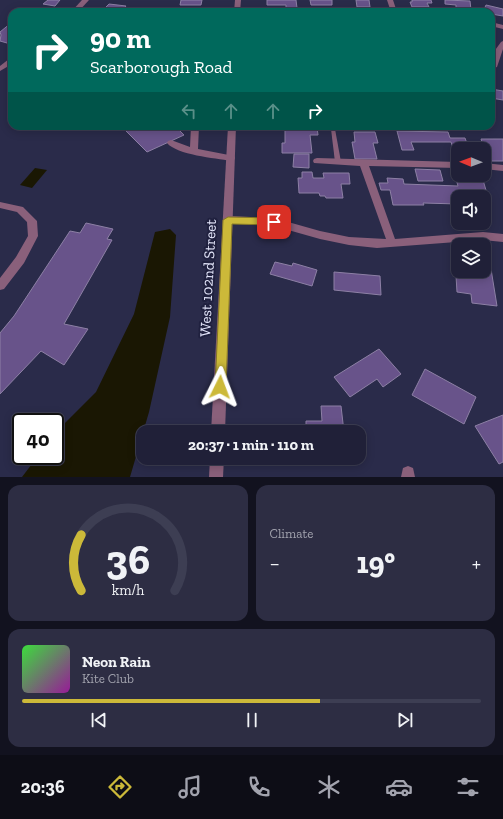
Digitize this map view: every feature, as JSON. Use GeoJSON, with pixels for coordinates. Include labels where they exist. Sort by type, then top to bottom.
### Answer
{"type":"FeatureCollection","features":[{"type":"Feature","properties":{"kind":"street"},"geometry":{"type":"LineString","coordinates":[[78,8],[86,0]]}},
{"type":"Feature","properties":{"kind":"street"},"geometry":{"type":"LineString","coordinates":[[495,60],[503,43]]}},
{"type":"Feature","properties":{"kind":"street"},"geometry":{"type":"LineString","coordinates":[[194,151],[196,130]]}},
{"type":"Feature","properties":{"kind":"street","name":"West 102nd Street"},"geometry":{"type":"LineString","coordinates":[[218,425],[232,130]]}},
{"type":"Feature","properties":{"kind":"street"},"geometry":{"type":"LineString","coordinates":[[171,143],[182,148],[231,158]]}},
{"type":"Feature","properties":{"kind":"street"},"geometry":{"type":"LineString","coordinates":[[317,161],[451,165]]}},
{"type":"Feature","properties":{"kind":"street"},"geometry":{"type":"LineString","coordinates":[[364,163],[392,243]]}},
{"type":"Feature","properties":{"kind":"street"},"geometry":{"type":"LineString","coordinates":[[491,167],[503,168]]}},
{"type":"Feature","properties":{"kind":"street"},"geometry":{"type":"LineString","coordinates":[[0,205],[20,209],[32,221],[33,236],[20,260],[0,286]]}},
{"type":"Feature","properties":{"kind":"street"},"geometry":{"type":"LineString","coordinates":[[228,220],[274,222],[320,235],[349,241],[377,244],[483,236],[503,238]]}},
{"type":"Feature","properties":{"kind":"street"},"geometry":{"type":"LineString","coordinates":[[216,477],[217,465]]}},
{"type":"Feature","properties":{"kind":"lane"},"geometry":{"type":"LineString","coordinates":[[333,130],[338,162]]}},
{"type":"Feature","properties":{"kind":"shaded area"},"geometry":{"type":"Polygon","coordinates":[[[35,168],[47,170],[32,188],[20,185],[35,168]]]}},
{"type":"Feature","properties":{"kind":"shaded area"},"geometry":{"type":"Polygon","coordinates":[[[170,229],[176,235],[170,317],[145,425],[136,425],[136,456],[130,477],[22,477],[31,465],[64,465],[64,424],[96,392],[134,314],[155,232],[170,229]]]}},
{"type":"Feature","properties":{"kind":"building"},"geometry":{"type":"Polygon","coordinates":[[[48,0],[60,0],[55,6],[43,4],[48,0]]]}},
{"type":"Feature","properties":{"kind":"building"},"geometry":{"type":"Polygon","coordinates":[[[181,0],[202,0],[201,5],[180,5],[181,0]]]}},
{"type":"Feature","properties":{"kind":"building"},"geometry":{"type":"Polygon","coordinates":[[[267,0],[296,0],[297,8],[286,8],[286,5],[267,5],[267,0]]]}},
{"type":"Feature","properties":{"kind":"building"},"geometry":{"type":"Polygon","coordinates":[[[310,0],[332,0],[332,5],[311,5],[310,0]]]}},
{"type":"Feature","properties":{"kind":"building"},"geometry":{"type":"Polygon","coordinates":[[[356,0],[369,0],[370,7],[357,7],[356,0]]]}},
{"type":"Feature","properties":{"kind":"building"},"geometry":{"type":"Polygon","coordinates":[[[412,0],[431,0],[432,3],[427,3],[429,7],[412,7],[410,2],[412,2],[412,0]]]}},
{"type":"Feature","properties":{"kind":"building"},"geometry":{"type":"Polygon","coordinates":[[[445,0],[470,1],[471,8],[456,8],[456,5],[445,4],[445,0]]]}},
{"type":"Feature","properties":{"kind":"building"},"geometry":{"type":"Polygon","coordinates":[[[109,4],[126,6],[124,8],[105,8],[109,4]]]}},
{"type":"Feature","properties":{"kind":"building"},"geometry":{"type":"Polygon","coordinates":[[[486,5],[503,9],[503,16],[495,15],[495,8],[485,8],[486,5]]]}},
{"type":"Feature","properties":{"kind":"building"},"geometry":{"type":"Polygon","coordinates":[[[8,25],[7,43],[0,41],[0,32],[8,25]]]}},
{"type":"Feature","properties":{"kind":"building"},"geometry":{"type":"Polygon","coordinates":[[[495,90],[503,91],[503,100],[495,99],[495,90]]]}},
{"type":"Feature","properties":{"kind":"building"},"geometry":{"type":"Polygon","coordinates":[[[125,130],[179,130],[184,135],[147,152],[125,130]]]}},
{"type":"Feature","properties":{"kind":"building"},"geometry":{"type":"Polygon","coordinates":[[[285,130],[317,130],[318,135],[310,135],[312,153],[282,153],[282,143],[285,143],[285,130]]]}},
{"type":"Feature","properties":{"kind":"building"},"geometry":{"type":"Polygon","coordinates":[[[397,131],[448,132],[450,138],[465,138],[466,142],[411,142],[414,150],[402,150],[397,131]]]}},
{"type":"Feature","properties":{"kind":"building"},"geometry":{"type":"Polygon","coordinates":[[[354,132],[375,132],[378,143],[373,143],[377,159],[355,159],[352,142],[355,142],[354,132]]]}},
{"type":"Feature","properties":{"kind":"building"},"geometry":{"type":"Polygon","coordinates":[[[481,139],[503,139],[503,161],[491,161],[491,142],[482,142],[481,139]]]}},
{"type":"Feature","properties":{"kind":"building"},"geometry":{"type":"Polygon","coordinates":[[[294,154],[309,154],[309,168],[293,167],[294,154]]]}},
{"type":"Feature","properties":{"kind":"building"},"geometry":{"type":"Polygon","coordinates":[[[415,169],[440,170],[443,181],[418,181],[415,169]]]}},
{"type":"Feature","properties":{"kind":"building"},"geometry":{"type":"Polygon","coordinates":[[[302,172],[312,172],[313,178],[324,178],[323,173],[349,173],[350,184],[341,184],[343,198],[326,198],[325,196],[320,196],[319,193],[299,193],[298,178],[302,178],[302,172]]]}},
{"type":"Feature","properties":{"kind":"building"},"geometry":{"type":"Polygon","coordinates":[[[387,178],[403,179],[404,184],[458,186],[457,182],[484,182],[486,190],[451,190],[451,204],[423,203],[424,205],[393,205],[390,190],[381,190],[379,183],[388,183],[387,178]]]}},
{"type":"Feature","properties":{"kind":"building"},"geometry":{"type":"Polygon","coordinates":[[[86,223],[113,229],[107,239],[112,240],[64,324],[88,329],[64,365],[41,351],[0,394],[0,333],[14,316],[70,231],[80,233],[86,223]]]}},
{"type":"Feature","properties":{"kind":"building"},"geometry":{"type":"Polygon","coordinates":[[[275,262],[292,266],[293,263],[317,270],[312,286],[270,274],[275,262]]]}},
{"type":"Feature","properties":{"kind":"building"},"geometry":{"type":"Polygon","coordinates":[[[491,269],[497,306],[472,303],[471,294],[457,292],[456,278],[491,278],[491,269]]]}},
{"type":"Feature","properties":{"kind":"building"},"geometry":{"type":"Polygon","coordinates":[[[334,272],[380,276],[381,295],[334,290],[334,272]]]}},
{"type":"Feature","properties":{"kind":"building"},"geometry":{"type":"Polygon","coordinates":[[[379,349],[401,374],[383,387],[377,379],[350,397],[334,377],[379,349]]]}},
{"type":"Feature","properties":{"kind":"building"},"geometry":{"type":"Polygon","coordinates":[[[425,369],[476,397],[464,424],[412,395],[425,369]]]}},
{"type":"Feature","properties":{"kind":"building"},"geometry":{"type":"Polygon","coordinates":[[[321,406],[341,406],[343,425],[306,425],[306,421],[322,421],[321,406]]]}},
{"type":"Feature","properties":{"kind":"building"},"geometry":{"type":"Polygon","coordinates":[[[503,415],[503,462],[499,464],[475,426],[503,415]]]}},
{"type":"Feature","properties":{"kind":"route"},"geometry":{"type":"LineString","coordinates":[[220,387],[228,220],[274,222]]}}]}
